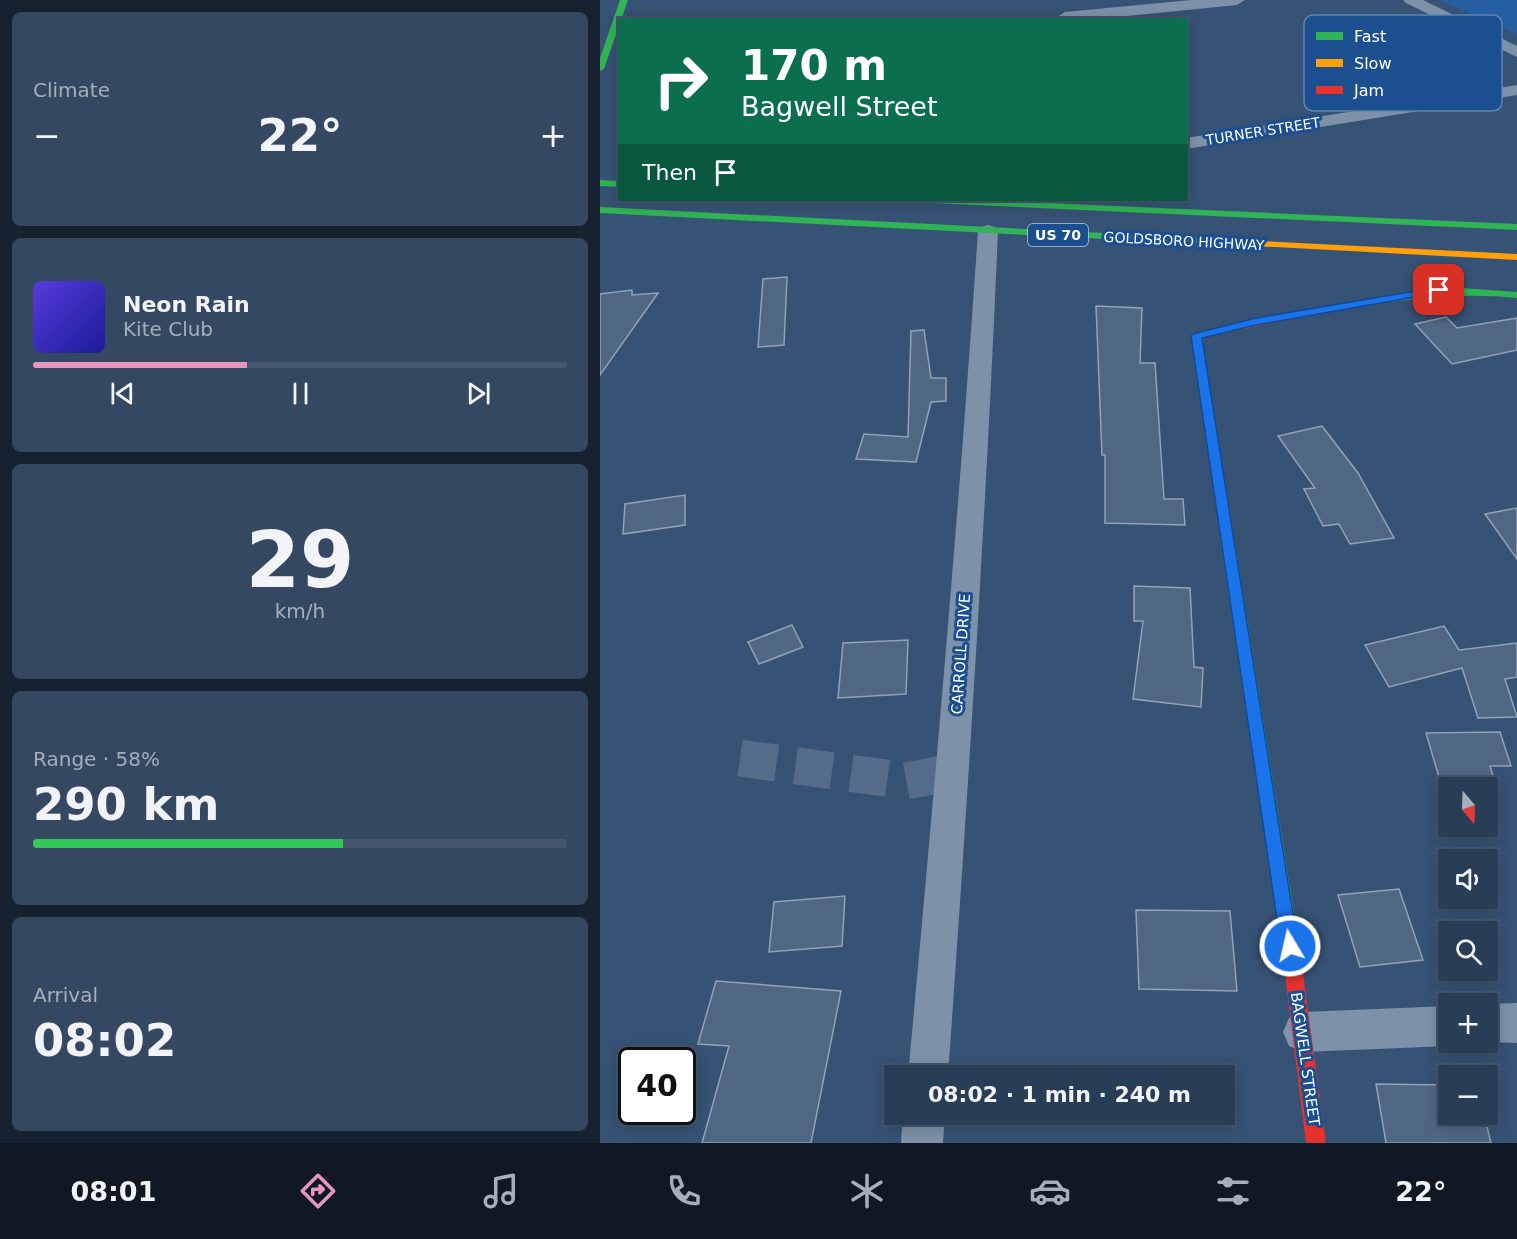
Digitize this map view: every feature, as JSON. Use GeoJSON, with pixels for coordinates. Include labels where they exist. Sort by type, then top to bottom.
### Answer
{"type":"FeatureCollection","features":[{"type":"Feature","properties":{"kind":"main road"},"geometry":{"type":"LineString","coordinates":[[600,69],[624,0]]}},
{"type":"Feature","properties":{"kind":"main road"},"geometry":{"type":"LineString","coordinates":[[600,183],[618,184]]}},
{"type":"Feature","properties":{"kind":"main road","name":"GOLDSBORO HIGHWAY"},"geometry":{"type":"LineString","coordinates":[[953,201],[1517,227]]}},
{"type":"Feature","properties":{"kind":"main road","name":"GOLDSBORO HIGHWAY"},"geometry":{"type":"LineString","coordinates":[[600,210],[1517,257]]}},
{"type":"Feature","properties":{"kind":"main road","name":"BAGWELL STREET"},"geometry":{"type":"LineString","coordinates":[[1316,1143],[1303,1032],[1196,336],[1256,322],[1439,290],[1494,290],[1517,295]]}},
{"type":"Feature","properties":{"kind":"street"},"geometry":{"type":"LineString","coordinates":[[1063,15],[1237,0]]}},
{"type":"Feature","properties":{"kind":"street"},"geometry":{"type":"LineString","coordinates":[[1411,0],[1442,15]]}},
{"type":"Feature","properties":{"kind":"street"},"geometry":{"type":"LineString","coordinates":[[1502,45],[1517,52]]}},
{"type":"Feature","properties":{"kind":"street","name":"TURNER STREET"},"geometry":{"type":"LineString","coordinates":[[1502,92],[1517,90]]}},
{"type":"Feature","properties":{"kind":"street","name":"TURNER STREET"},"geometry":{"type":"LineString","coordinates":[[1188,144],[1388,111]]}},
{"type":"Feature","properties":{"kind":"street","name":"CARROLL DRIVE"},"geometry":{"type":"LineString","coordinates":[[929,1065],[978,414],[988,231]]}},
{"type":"Feature","properties":{"kind":"street"},"geometry":{"type":"LineString","coordinates":[[1498,1024],[1517,1023]]}},
{"type":"Feature","properties":{"kind":"street"},"geometry":{"type":"LineString","coordinates":[[1303,1032],[1438,1026]]}},
{"type":"Feature","properties":{"kind":"street"},"geometry":{"type":"LineString","coordinates":[[922,1143],[923,1125]]}},
{"type":"Feature","properties":{"kind":"shaded area"},"geometry":{"type":"Polygon","coordinates":[[[1439,0],[1517,0],[1517,34],[1502,27],[1502,15],[1473,15],[1439,0]]]}},
{"type":"Feature","properties":{"kind":"building"},"geometry":{"type":"Polygon","coordinates":[[[787,277],[784,345],[758,347],[763,279],[787,277]]]}},
{"type":"Feature","properties":{"kind":"building"},"geometry":{"type":"Polygon","coordinates":[[[632,290],[632,295],[658,293],[600,375],[600,294],[632,290]]]}},
{"type":"Feature","properties":{"kind":"building"},"geometry":{"type":"Polygon","coordinates":[[[1096,306],[1142,308],[1140,363],[1155,363],[1164,499],[1183,499],[1185,525],[1105,523],[1105,455],[1102,455],[1096,306]]]}},
{"type":"Feature","properties":{"kind":"building"},"geometry":{"type":"Polygon","coordinates":[[[1446,317],[1457,328],[1517,318],[1517,350],[1452,364],[1415,324],[1446,317]]]}},
{"type":"Feature","properties":{"kind":"building"},"geometry":{"type":"Polygon","coordinates":[[[924,330],[931,378],[946,378],[946,401],[931,402],[916,462],[856,459],[864,434],[908,437],[911,331],[924,330]]]}},
{"type":"Feature","properties":{"kind":"building"},"geometry":{"type":"Polygon","coordinates":[[[1322,426],[1358,473],[1394,538],[1350,544],[1339,524],[1323,526],[1304,489],[1315,488],[1278,436],[1322,426]]]}},
{"type":"Feature","properties":{"kind":"building"},"geometry":{"type":"Polygon","coordinates":[[[685,495],[685,525],[623,534],[625,504],[685,495]]]}},
{"type":"Feature","properties":{"kind":"building"},"geometry":{"type":"Polygon","coordinates":[[[1517,508],[1517,559],[1485,514],[1517,508]]]}},
{"type":"Feature","properties":{"kind":"building"},"geometry":{"type":"Polygon","coordinates":[[[1134,586],[1190,588],[1194,667],[1203,668],[1201,707],[1133,699],[1143,621],[1134,621],[1134,586]]]}},
{"type":"Feature","properties":{"kind":"building"},"geometry":{"type":"Polygon","coordinates":[[[792,625],[803,647],[759,664],[748,642],[792,625]]]}},
{"type":"Feature","properties":{"kind":"building"},"geometry":{"type":"Polygon","coordinates":[[[1444,626],[1459,650],[1517,643],[1517,677],[1505,679],[1517,717],[1478,718],[1462,668],[1389,687],[1365,645],[1444,626]]]}},
{"type":"Feature","properties":{"kind":"building"},"geometry":{"type":"Polygon","coordinates":[[[908,640],[906,694],[838,698],[843,643],[908,640]]]}},
{"type":"Feature","properties":{"kind":"building"},"geometry":{"type":"Polygon","coordinates":[[[1500,732],[1511,766],[1490,766],[1493,777],[1439,777],[1426,733],[1500,732]]]}},
{"type":"Feature","properties":{"kind":"building"},"geometry":{"type":"Polygon","coordinates":[[[1399,889],[1423,960],[1360,967],[1338,895],[1399,889]]]}},
{"type":"Feature","properties":{"kind":"building"},"geometry":{"type":"Polygon","coordinates":[[[845,896],[842,946],[769,952],[774,902],[845,896]]]}},
{"type":"Feature","properties":{"kind":"building"},"geometry":{"type":"Polygon","coordinates":[[[1136,910],[1230,911],[1237,991],[1139,989],[1136,910]]]}},
{"type":"Feature","properties":{"kind":"building"},"geometry":{"type":"Polygon","coordinates":[[[716,981],[841,991],[811,1143],[702,1143],[729,1046],[698,1044],[716,981]]]}},
{"type":"Feature","properties":{"kind":"building"},"geometry":{"type":"Polygon","coordinates":[[[1376,1084],[1438,1085],[1438,1125],[1487,1125],[1491,1143],[1386,1143],[1376,1084]]]}},
{"type":"Feature","properties":{"kind":"tunnel"},"geometry":{"type":"LineString","coordinates":[[740,758],[906,781],[953,772]]}},
{"type":"Feature","properties":{"kind":"traffic: fast"},"geometry":{"type":"LineString","coordinates":[[600,69],[624,0]]}},
{"type":"Feature","properties":{"kind":"traffic: fast"},"geometry":{"type":"LineString","coordinates":[[600,183],[618,184]]}},
{"type":"Feature","properties":{"kind":"traffic: fast"},"geometry":{"type":"LineString","coordinates":[[953,201],[1517,227]]}},
{"type":"Feature","properties":{"kind":"traffic: fast"},"geometry":{"type":"LineString","coordinates":[[600,210],[1202,241]]}},
{"type":"Feature","properties":{"kind":"traffic: fast"},"geometry":{"type":"LineString","coordinates":[[1300,314],[1435,293],[1462,291],[1517,295]]}},
{"type":"Feature","properties":{"kind":"traffic: fast"},"geometry":{"type":"LineString","coordinates":[[1227,537],[1291,951]]}},
{"type":"Feature","properties":{"kind":"traffic: slow"},"geometry":{"type":"LineString","coordinates":[[1202,241],[1517,257]]}},
{"type":"Feature","properties":{"kind":"traffic: jam"},"geometry":{"type":"LineString","coordinates":[[1227,537],[1196,336],[1300,314]]}},
{"type":"Feature","properties":{"kind":"traffic: jam"},"geometry":{"type":"LineString","coordinates":[[1291,951],[1316,1143]]}},
{"type":"Feature","properties":{"kind":"route"},"geometry":{"type":"LineString","coordinates":[[1290,946],[1196,336],[1256,322],[1439,290]]}}]}
